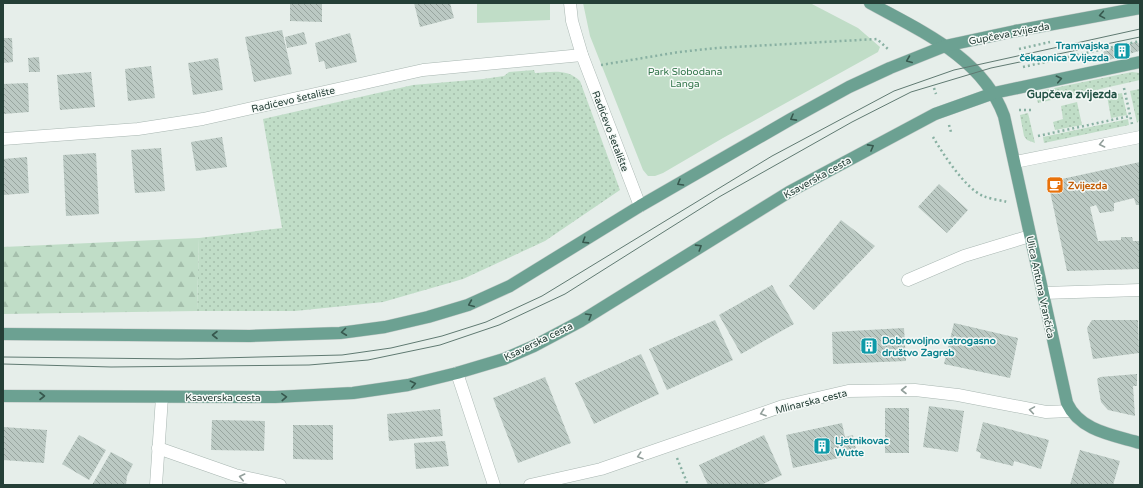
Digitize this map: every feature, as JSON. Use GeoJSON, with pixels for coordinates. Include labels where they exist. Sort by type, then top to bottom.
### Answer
{"type":"FeatureCollection","features":[{"type":"Feature","properties":{"kind":"main road"},"geometry":{"type":"LineString","coordinates":[[870,3],[945,46]]}},
{"type":"Feature","properties":{"kind":"main road","name":"Gupčeva zvijezda"},"geometry":{"type":"LineString","coordinates":[[945,46],[1015,31],[1140,8]]}},
{"type":"Feature","properties":{"kind":"main road"},"geometry":{"type":"LineString","coordinates":[[3,334],[250,336],[340,333],[428,317],[468,305],[510,286],[640,206],[849,87],[945,46]]}},
{"type":"Feature","properties":{"kind":"main road","name":"Gupčeva zvijezda"},"geometry":{"type":"LineString","coordinates":[[945,46],[978,72],[994,93],[1004,116],[1015,162]]}},
{"type":"Feature","properties":{"kind":"main road"},"geometry":{"type":"LineString","coordinates":[[994,93],[1140,62]]}},
{"type":"Feature","properties":{"kind":"main road","name":"Ksaverska cesta"},"geometry":{"type":"LineString","coordinates":[[3,396],[275,398],[353,393],[408,385],[457,373],[504,359],[534,346],[581,321],[789,192],[895,134],[943,110],[994,93]]}},
{"type":"Feature","properties":{"kind":"main road","name":"Ulica Antuna Vrančića"},"geometry":{"type":"LineString","coordinates":[[1015,162],[1065,394],[1071,411]]}},
{"type":"Feature","properties":{"kind":"main road"},"geometry":{"type":"LineString","coordinates":[[1071,411],[1082,423],[1089,427],[1140,443]]}},
{"type":"Feature","properties":{"kind":"street","name":"Radićevo šetalište"},"geometry":{"type":"LineString","coordinates":[[570,3],[572,21],[582,55],[640,206]]}},
{"type":"Feature","properties":{"kind":"street","name":"Radićevo šetalište"},"geometry":{"type":"LineString","coordinates":[[3,139],[138,129],[203,119],[423,70],[582,55]]}},
{"type":"Feature","properties":{"kind":"street"},"geometry":{"type":"LineString","coordinates":[[1015,162],[1140,136]]}},
{"type":"Feature","properties":{"kind":"street"},"geometry":{"type":"LineString","coordinates":[[908,280],[964,256],[1030,236]]}},
{"type":"Feature","properties":{"kind":"street"},"geometry":{"type":"LineString","coordinates":[[1043,293],[1140,290]]}},
{"type":"Feature","properties":{"kind":"street"},"geometry":{"type":"LineString","coordinates":[[457,373],[494,485]]}},
{"type":"Feature","properties":{"kind":"street","name":"Mlinarska cesta"},"geometry":{"type":"LineString","coordinates":[[530,485],[601,469],[783,406],[848,391],[915,390],[958,395],[1046,412],[1071,411]]}},
{"type":"Feature","properties":{"kind":"street"},"geometry":{"type":"LineString","coordinates":[[156,485],[162,397]]}},
{"type":"Feature","properties":{"kind":"street"},"geometry":{"type":"LineString","coordinates":[[158,448],[235,475],[280,485]]}},
{"type":"Feature","properties":{"kind":"path"},"geometry":{"type":"LineString","coordinates":[[598,65],[679,52],[763,44],[877,39],[889,50]]}},
{"type":"Feature","properties":{"kind":"path"},"geometry":{"type":"LineString","coordinates":[[1023,67],[1140,41]]}},
{"type":"Feature","properties":{"kind":"path"},"geometry":{"type":"LineString","coordinates":[[934,88],[936,94]]}},
{"type":"Feature","properties":{"kind":"path"},"geometry":{"type":"LineString","coordinates":[[1124,88],[1132,124]]}},
{"type":"Feature","properties":{"kind":"path"},"geometry":{"type":"LineString","coordinates":[[1019,110],[1033,110]]}},
{"type":"Feature","properties":{"kind":"path"},"geometry":{"type":"LineString","coordinates":[[1038,136],[1130,116]]}},
{"type":"Feature","properties":{"kind":"path"},"geometry":{"type":"LineString","coordinates":[[933,137],[948,161],[964,180],[982,196],[1008,202]]}},
{"type":"Feature","properties":{"kind":"path"},"geometry":{"type":"LineString","coordinates":[[675,452],[688,485]]}},
{"type":"Feature","properties":{"kind":"green space"},"geometry":{"type":"Polygon","coordinates":[[[477,3],[550,3],[550,20],[477,23],[477,3]]]}},
{"type":"Feature","properties":{"kind":"green space","name":"Park Slobodana Langa"},"geometry":{"type":"Polygon","coordinates":[[[583,3],[810,3],[858,28],[880,47],[878,52],[663,173],[655,176],[648,176],[643,170],[590,36],[583,3]]]}},
{"type":"Feature","properties":{"kind":"green space"},"geometry":{"type":"Polygon","coordinates":[[[534,70],[535,73],[564,72],[580,81],[620,190],[545,241],[463,279],[383,302],[295,311],[197,311],[199,238],[282,228],[263,119],[413,85],[483,79],[504,76],[509,72],[534,70]]]}},
{"type":"Feature","properties":{"kind":"green space"},"geometry":{"type":"Polygon","coordinates":[[[1132,72],[1140,73],[1140,80],[1038,103],[1035,92],[1132,72]]]}},
{"type":"Feature","properties":{"kind":"green space"},"geometry":{"type":"Polygon","coordinates":[[[1139,89],[1140,119],[1137,123],[1130,91],[1139,89]]]}},
{"type":"Feature","properties":{"kind":"green space"},"geometry":{"type":"Polygon","coordinates":[[[1122,93],[1127,115],[1111,118],[1107,96],[1122,93]]]}},
{"type":"Feature","properties":{"kind":"green space"},"geometry":{"type":"Polygon","coordinates":[[[1077,102],[1082,125],[1055,130],[1053,122],[1063,119],[1061,106],[1077,102]]]}},
{"type":"Feature","properties":{"kind":"green space"},"geometry":{"type":"Polygon","coordinates":[[[1028,113],[1035,143],[1027,140],[1024,136],[1020,115],[1028,113]]]}},
{"type":"Feature","properties":{"kind":"green space"},"geometry":{"type":"Polygon","coordinates":[[[1128,119],[1129,125],[1044,143],[1043,137],[1128,119]]]}},
{"type":"Feature","properties":{"kind":"green space"},"geometry":{"type":"Polygon","coordinates":[[[199,238],[197,311],[3,314],[3,247],[199,238]]]}},
{"type":"Feature","properties":{"kind":"building"},"geometry":{"type":"Polygon","coordinates":[[[290,3],[322,3],[322,22],[290,21],[290,3]]]}},
{"type":"Feature","properties":{"kind":"building"},"geometry":{"type":"Polygon","coordinates":[[[414,3],[450,3],[454,18],[420,27],[414,3]]]}},
{"type":"Feature","properties":{"kind":"building"},"geometry":{"type":"Polygon","coordinates":[[[282,30],[292,74],[254,82],[245,37],[282,30]]]}},
{"type":"Feature","properties":{"kind":"building"},"geometry":{"type":"Polygon","coordinates":[[[304,32],[307,44],[287,48],[285,37],[304,32]]]}},
{"type":"Feature","properties":{"kind":"building"},"geometry":{"type":"Polygon","coordinates":[[[350,33],[357,62],[326,69],[324,61],[319,62],[315,43],[350,33]]]}},
{"type":"Feature","properties":{"kind":"building"},"geometry":{"type":"Polygon","coordinates":[[[3,38],[12,38],[13,62],[3,63],[3,38]]]}},
{"type":"Feature","properties":{"kind":"building","name":"Tramvajska čekaonica Zvijezda"},"geometry":{"type":"Polygon","coordinates":[[[1136,42],[1140,44],[1139,51],[1109,60],[1105,58],[1103,53],[1105,50],[1136,42]]]}},
{"type":"Feature","properties":{"kind":"building"},"geometry":{"type":"Polygon","coordinates":[[[39,57],[40,72],[29,72],[28,58],[39,57]]]}},
{"type":"Feature","properties":{"kind":"building"},"geometry":{"type":"Polygon","coordinates":[[[218,58],[223,90],[193,95],[188,63],[218,58]]]}},
{"type":"Feature","properties":{"kind":"building"},"geometry":{"type":"Polygon","coordinates":[[[151,66],[155,98],[128,101],[125,69],[151,66]]]}},
{"type":"Feature","properties":{"kind":"building"},"geometry":{"type":"Polygon","coordinates":[[[91,72],[95,107],[60,110],[57,75],[91,72]]]}},
{"type":"Feature","properties":{"kind":"building"},"geometry":{"type":"Polygon","coordinates":[[[28,83],[29,112],[3,114],[3,84],[28,83]]]}},
{"type":"Feature","properties":{"kind":"building"},"geometry":{"type":"Polygon","coordinates":[[[222,137],[227,167],[196,171],[191,142],[222,137]]]}},
{"type":"Feature","properties":{"kind":"building"},"geometry":{"type":"Polygon","coordinates":[[[161,148],[165,191],[135,193],[131,150],[161,148]]]}},
{"type":"Feature","properties":{"kind":"building"},"geometry":{"type":"Polygon","coordinates":[[[96,153],[99,214],[66,216],[63,155],[96,153]]]}},
{"type":"Feature","properties":{"kind":"building"},"geometry":{"type":"Polygon","coordinates":[[[27,157],[29,193],[3,195],[3,159],[27,157]]]}},
{"type":"Feature","properties":{"kind":"building"},"geometry":{"type":"Polygon","coordinates":[[[1140,162],[1140,205],[1136,205],[1134,198],[1114,203],[1114,211],[1100,213],[1096,205],[1090,207],[1098,241],[1121,240],[1121,237],[1132,237],[1133,241],[1140,241],[1140,269],[1067,271],[1048,182],[1140,162]]]}},
{"type":"Feature","properties":{"kind":"building"},"geometry":{"type":"Polygon","coordinates":[[[939,184],[968,210],[947,233],[918,207],[939,184]]]}},
{"type":"Feature","properties":{"kind":"building"},"geometry":{"type":"Polygon","coordinates":[[[841,220],[875,246],[814,310],[789,286],[841,220]]]}},
{"type":"Feature","properties":{"kind":"building"},"geometry":{"type":"Polygon","coordinates":[[[772,285],[794,324],[741,354],[719,315],[772,285]]]}},
{"type":"Feature","properties":{"kind":"building"},"geometry":{"type":"Polygon","coordinates":[[[715,320],[733,360],[667,390],[649,349],[715,320]]]}},
{"type":"Feature","properties":{"kind":"building"},"geometry":{"type":"Polygon","coordinates":[[[1092,320],[1138,320],[1139,353],[1093,359],[1087,328],[1092,320]]]}},
{"type":"Feature","properties":{"kind":"building"},"geometry":{"type":"Polygon","coordinates":[[[954,323],[1018,338],[1010,378],[944,364],[954,323]]]}},
{"type":"Feature","properties":{"kind":"building","name":"Dobrovoljno vatrogasno društvo Zagreb"},"geometry":{"type":"Polygon","coordinates":[[[904,328],[906,361],[833,364],[832,332],[904,328]]]}},
{"type":"Feature","properties":{"kind":"building"},"geometry":{"type":"Polygon","coordinates":[[[641,354],[659,394],[594,424],[575,383],[641,354]]]}},
{"type":"Feature","properties":{"kind":"building"},"geometry":{"type":"Polygon","coordinates":[[[1137,374],[1137,386],[1133,386],[1135,416],[1108,410],[1101,402],[1097,379],[1100,377],[1137,374]]]}},
{"type":"Feature","properties":{"kind":"building"},"geometry":{"type":"Polygon","coordinates":[[[545,377],[571,443],[518,463],[493,398],[545,377]]]}},
{"type":"Feature","properties":{"kind":"building"},"geometry":{"type":"Polygon","coordinates":[[[929,406],[964,411],[958,452],[923,447],[929,406]]]}},
{"type":"Feature","properties":{"kind":"building"},"geometry":{"type":"Polygon","coordinates":[[[885,408],[909,408],[909,453],[885,453],[885,408]]]}},
{"type":"Feature","properties":{"kind":"building"},"geometry":{"type":"Polygon","coordinates":[[[440,409],[443,436],[389,441],[387,414],[440,409]]]}},
{"type":"Feature","properties":{"kind":"building"},"geometry":{"type":"Polygon","coordinates":[[[212,420],[265,421],[264,451],[211,450],[212,420]]]}},
{"type":"Feature","properties":{"kind":"building"},"geometry":{"type":"Polygon","coordinates":[[[983,422],[1049,440],[1041,469],[1014,461],[1013,466],[980,458],[981,453],[976,451],[983,422]]]}},
{"type":"Feature","properties":{"kind":"building","name":"Ljetnikovac Wutte"},"geometry":{"type":"Polygon","coordinates":[[[842,423],[845,437],[853,435],[857,454],[793,468],[786,435],[842,423]]]}},
{"type":"Feature","properties":{"kind":"building"},"geometry":{"type":"Polygon","coordinates":[[[293,425],[333,425],[333,460],[293,459],[293,425]]]}},
{"type":"Feature","properties":{"kind":"building"},"geometry":{"type":"Polygon","coordinates":[[[3,427],[47,430],[44,463],[3,460],[3,427]]]}},
{"type":"Feature","properties":{"kind":"building"},"geometry":{"type":"Polygon","coordinates":[[[79,435],[106,450],[89,480],[62,464],[79,435]]]}},
{"type":"Feature","properties":{"kind":"building"},"geometry":{"type":"Polygon","coordinates":[[[764,435],[782,475],[761,485],[708,485],[699,465],[764,435]]]}},
{"type":"Feature","properties":{"kind":"building"},"geometry":{"type":"Polygon","coordinates":[[[445,441],[449,466],[416,469],[414,443],[445,441]]]}},
{"type":"Feature","properties":{"kind":"building"},"geometry":{"type":"Polygon","coordinates":[[[1080,450],[1120,461],[1113,485],[1070,485],[1080,450]]]}},
{"type":"Feature","properties":{"kind":"building"},"geometry":{"type":"Polygon","coordinates":[[[111,452],[133,464],[127,476],[126,485],[92,485],[111,452]]]}},
{"type":"Feature","properties":{"kind":"tram line"},"geometry":{"type":"LineString","coordinates":[[3,357],[178,359],[342,355],[391,348],[442,336],[486,322],[542,296],[772,156],[894,91],[954,70],[1140,29]]}},
{"type":"Feature","properties":{"kind":"tram line"},"geometry":{"type":"LineString","coordinates":[[3,364],[111,367],[309,365],[368,360],[440,345],[499,325],[565,294],[719,197],[852,122],[911,92],[991,68],[1140,37]]}},
{"type":"Feature","properties":{"kind":"place","name":"Tramvajska čekaonica Zvijezda"},"geometry":{"type":"Point","coordinates":[1122,51]}},
{"type":"Feature","properties":{"kind":"place","name":"Zvijezda"},"geometry":{"type":"Point","coordinates":[1055,185]}},
{"type":"Feature","properties":{"kind":"place","name":"Dobrovoljno vatrogasno društvo Zagreb"},"geometry":{"type":"Point","coordinates":[869,346]}},
{"type":"Feature","properties":{"kind":"place","name":"Ljetnikovac Wutte"},"geometry":{"type":"Point","coordinates":[822,446]}},
{"type":"Feature","properties":{"kind":"district","name":"Gupčeva zvijezda"},"geometry":{"type":"Point","coordinates":[1072,94]}}]}
